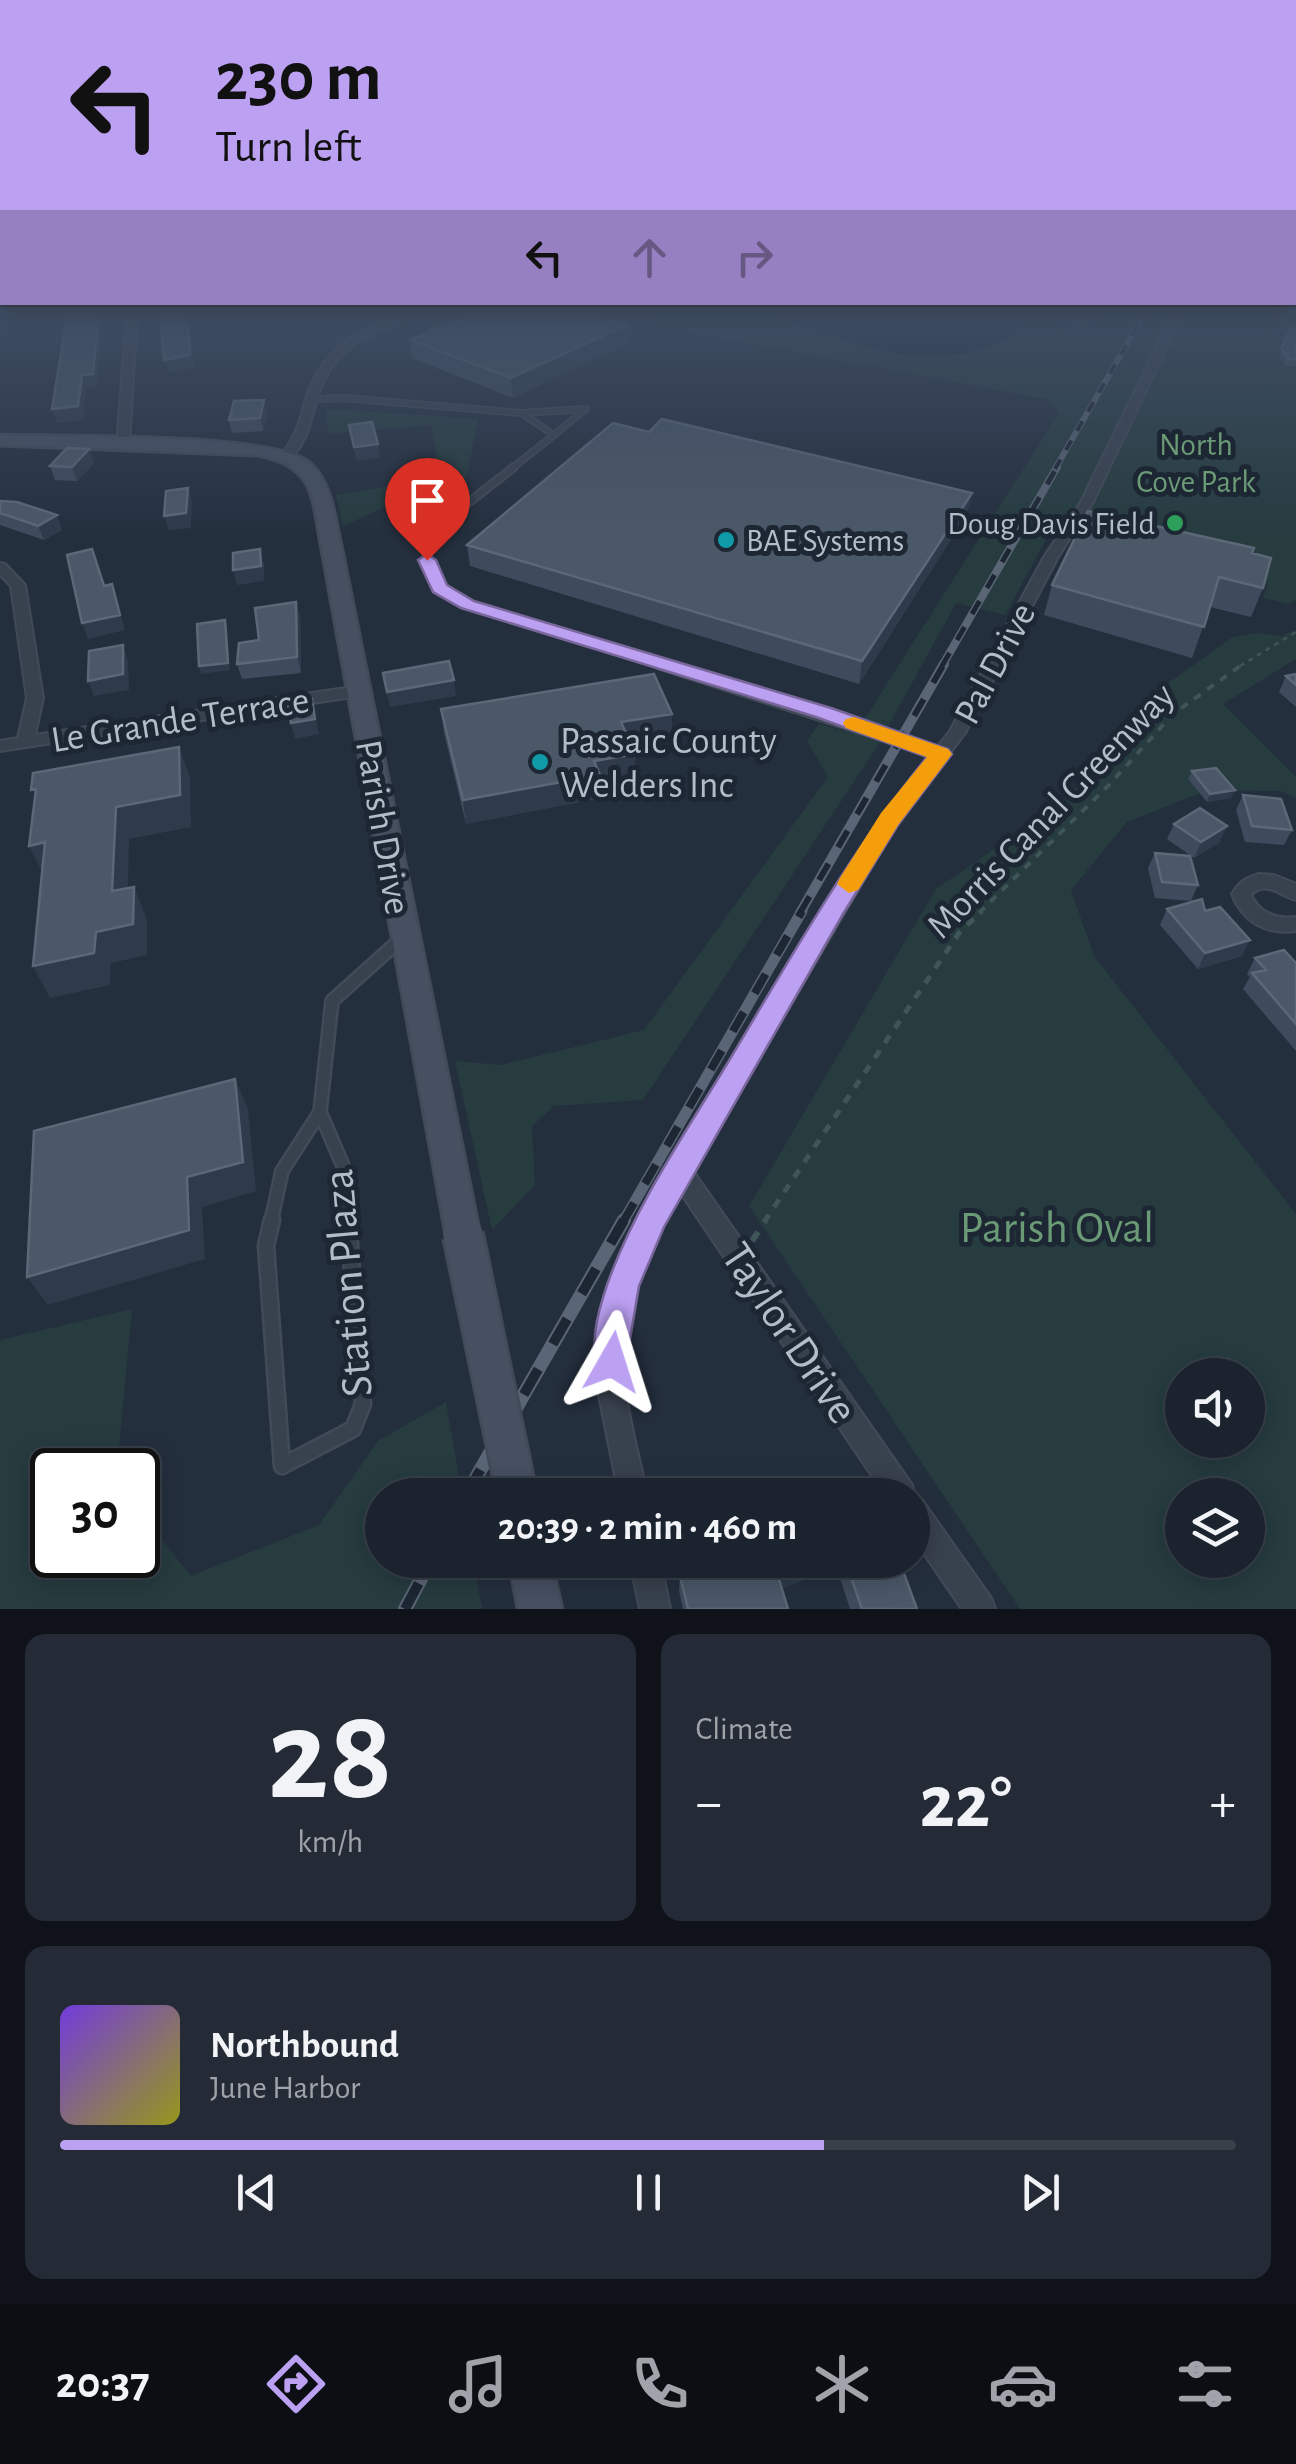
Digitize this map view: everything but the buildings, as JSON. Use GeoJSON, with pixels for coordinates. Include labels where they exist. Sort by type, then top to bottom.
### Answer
{"type":"FeatureCollection","features":[{"type":"Feature","properties":{"kind":"street"},"geometry":{"type":"LineString","coordinates":[[123,445],[127,386]]}},
{"type":"Feature","properties":{"kind":"street"},"geometry":{"type":"LineString","coordinates":[[0,440],[288,455],[304,436],[316,386]]}},
{"type":"Feature","properties":{"kind":"street","name":"Pal Drive"},"geometry":{"type":"LineString","coordinates":[[630,1478],[613,1387],[611,1337],[623,1286],[652,1218],[890,819],[957,734],[1051,557],[1086,502],[1142,386]]}},
{"type":"Feature","properties":{"kind":"street","name":"Parish Drive"},"geometry":{"type":"LineString","coordinates":[[288,455],[306,464],[313,478],[332,550],[403,938],[513,1478]]}},
{"type":"Feature","properties":{"kind":"street"},"geometry":{"type":"LineString","coordinates":[[0,567],[18,584],[33,676],[34,698],[25,742]]}},
{"type":"Feature","properties":{"kind":"street","name":"Le Grande Terrace"},"geometry":{"type":"LineString","coordinates":[[0,746],[360,691]]}},
{"type":"Feature","properties":{"kind":"street"},"geometry":{"type":"LineString","coordinates":[[1296,894],[1277,882],[1257,880],[1248,883],[1241,894],[1256,916],[1277,925],[1296,924]]}},
{"type":"Feature","properties":{"kind":"street","name":"Taylor Drive"},"geometry":{"type":"LineString","coordinates":[[679,1170],[890,1478]]}},
{"type":"Feature","properties":{"kind":"street"},"geometry":{"type":"LineString","coordinates":[[930,1536],[980,1609]]}},
{"type":"Feature","properties":{"kind":"street"},"geometry":{"type":"LineString","coordinates":[[534,1578],[540,1609]]}},
{"type":"Feature","properties":{"kind":"street"},"geometry":{"type":"LineString","coordinates":[[649,1578],[656,1609]]}},
{"type":"Feature","properties":{"kind":"lane"},"geometry":{"type":"LineString","coordinates":[[312,400],[344,398],[521,412],[586,409],[440,525],[430,541],[427,560],[440,588],[468,604],[823,713],[941,754]]}},
{"type":"Feature","properties":{"kind":"lane"},"geometry":{"type":"LineString","coordinates":[[521,412],[554,435]]}},
{"type":"Feature","properties":{"kind":"lane","name":"Station Plaza"},"geometry":{"type":"LineString","coordinates":[[320,1112],[343,1166],[364,1404],[352,1429],[282,1466],[266,1246],[282,1170],[320,1112],[332,1002],[403,938]]}},
{"type":"Feature","properties":{"kind":"path","name":"Morris Canal Greenway"},"geometry":{"type":"LineString","coordinates":[[741,1258],[960,933],[1173,714],[1268,646],[1296,632]]}},
{"type":"Feature","properties":{"kind":"green space","name":"North Cove Park"},"geometry":{"type":"Polygon","coordinates":[[[977,386],[1296,386],[1296,599],[1289,604],[1263,598],[1268,584],[1050,532],[1005,615],[956,603],[877,747],[643,1100],[554,1106],[532,1126],[535,1185],[492,1230],[455,1061],[501,1065],[644,1030],[828,777],[807,741],[819,724],[855,734],[1059,413],[1046,399],[977,386]]]}},
{"type":"Feature","properties":{"kind":"green space"},"geometry":{"type":"Polygon","coordinates":[[[326,409],[478,419],[466,482],[412,495],[343,526],[336,495],[440,477],[431,425],[328,434],[326,409]]]}},
{"type":"Feature","properties":{"kind":"green space","name":"Parish Oval"},"geometry":{"type":"Polygon","coordinates":[[[1296,630],[1296,659],[1223,704],[1296,777],[1296,798],[1281,791],[1208,790],[1127,822],[1071,890],[1094,956],[1296,1214],[1296,1609],[1020,1609],[749,1206],[936,889],[1066,800],[1164,686],[1233,637],[1257,633],[1282,636],[1296,630]]]}},
{"type":"Feature","properties":{"kind":"green space"},"geometry":{"type":"Polygon","coordinates":[[[132,1309],[119,1448],[30,1448],[30,1578],[160,1578],[160,1537],[191,1576],[319,1525],[378,1441],[446,1402],[459,1478],[365,1478],[365,1578],[476,1578],[482,1609],[0,1609],[0,1340],[132,1309]]]}},
{"type":"Feature","properties":{"kind":"railway"},"geometry":{"type":"LineString","coordinates":[[1055,469],[1103,386]]}},
{"type":"Feature","properties":{"kind":"railway"},"geometry":{"type":"LineString","coordinates":[[942,666],[1057,467]]}},
{"type":"Feature","properties":{"kind":"railway"},"geometry":{"type":"LineString","coordinates":[[800,913],[944,664]]}},
{"type":"Feature","properties":{"kind":"railway"},"geometry":{"type":"LineString","coordinates":[[623,1222],[802,911]]}},
{"type":"Feature","properties":{"kind":"railway"},"geometry":{"type":"LineString","coordinates":[[476,1478],[624,1220]]}},
{"type":"Feature","properties":{"kind":"railway"},"geometry":{"type":"LineString","coordinates":[[405,1609],[421,1578]]}},
{"type":"Feature","properties":{"kind":"slow traffic"},"geometry":{"type":"LineString","coordinates":[[849,884],[890,819],[941,754],[854,723]]}},
{"type":"Feature","properties":{"kind":"place","name":"Doug Davis Field"},"geometry":{"type":"Point","coordinates":[1175,523]}},
{"type":"Feature","properties":{"kind":"place","name":"BAE Systems"},"geometry":{"type":"Point","coordinates":[726,540]}},
{"type":"Feature","properties":{"kind":"place","name":"Passaic County Welders Inc"},"geometry":{"type":"Point","coordinates":[540,762]}},
{"type":"Feature","properties":{"kind":"route"},"geometry":{"type":"LineString","coordinates":[[427,560],[434,582],[453,598],[468,604],[823,713],[941,754],[890,819],[834,907],[652,1218],[623,1286],[611,1337],[612,1362]]}}]}
